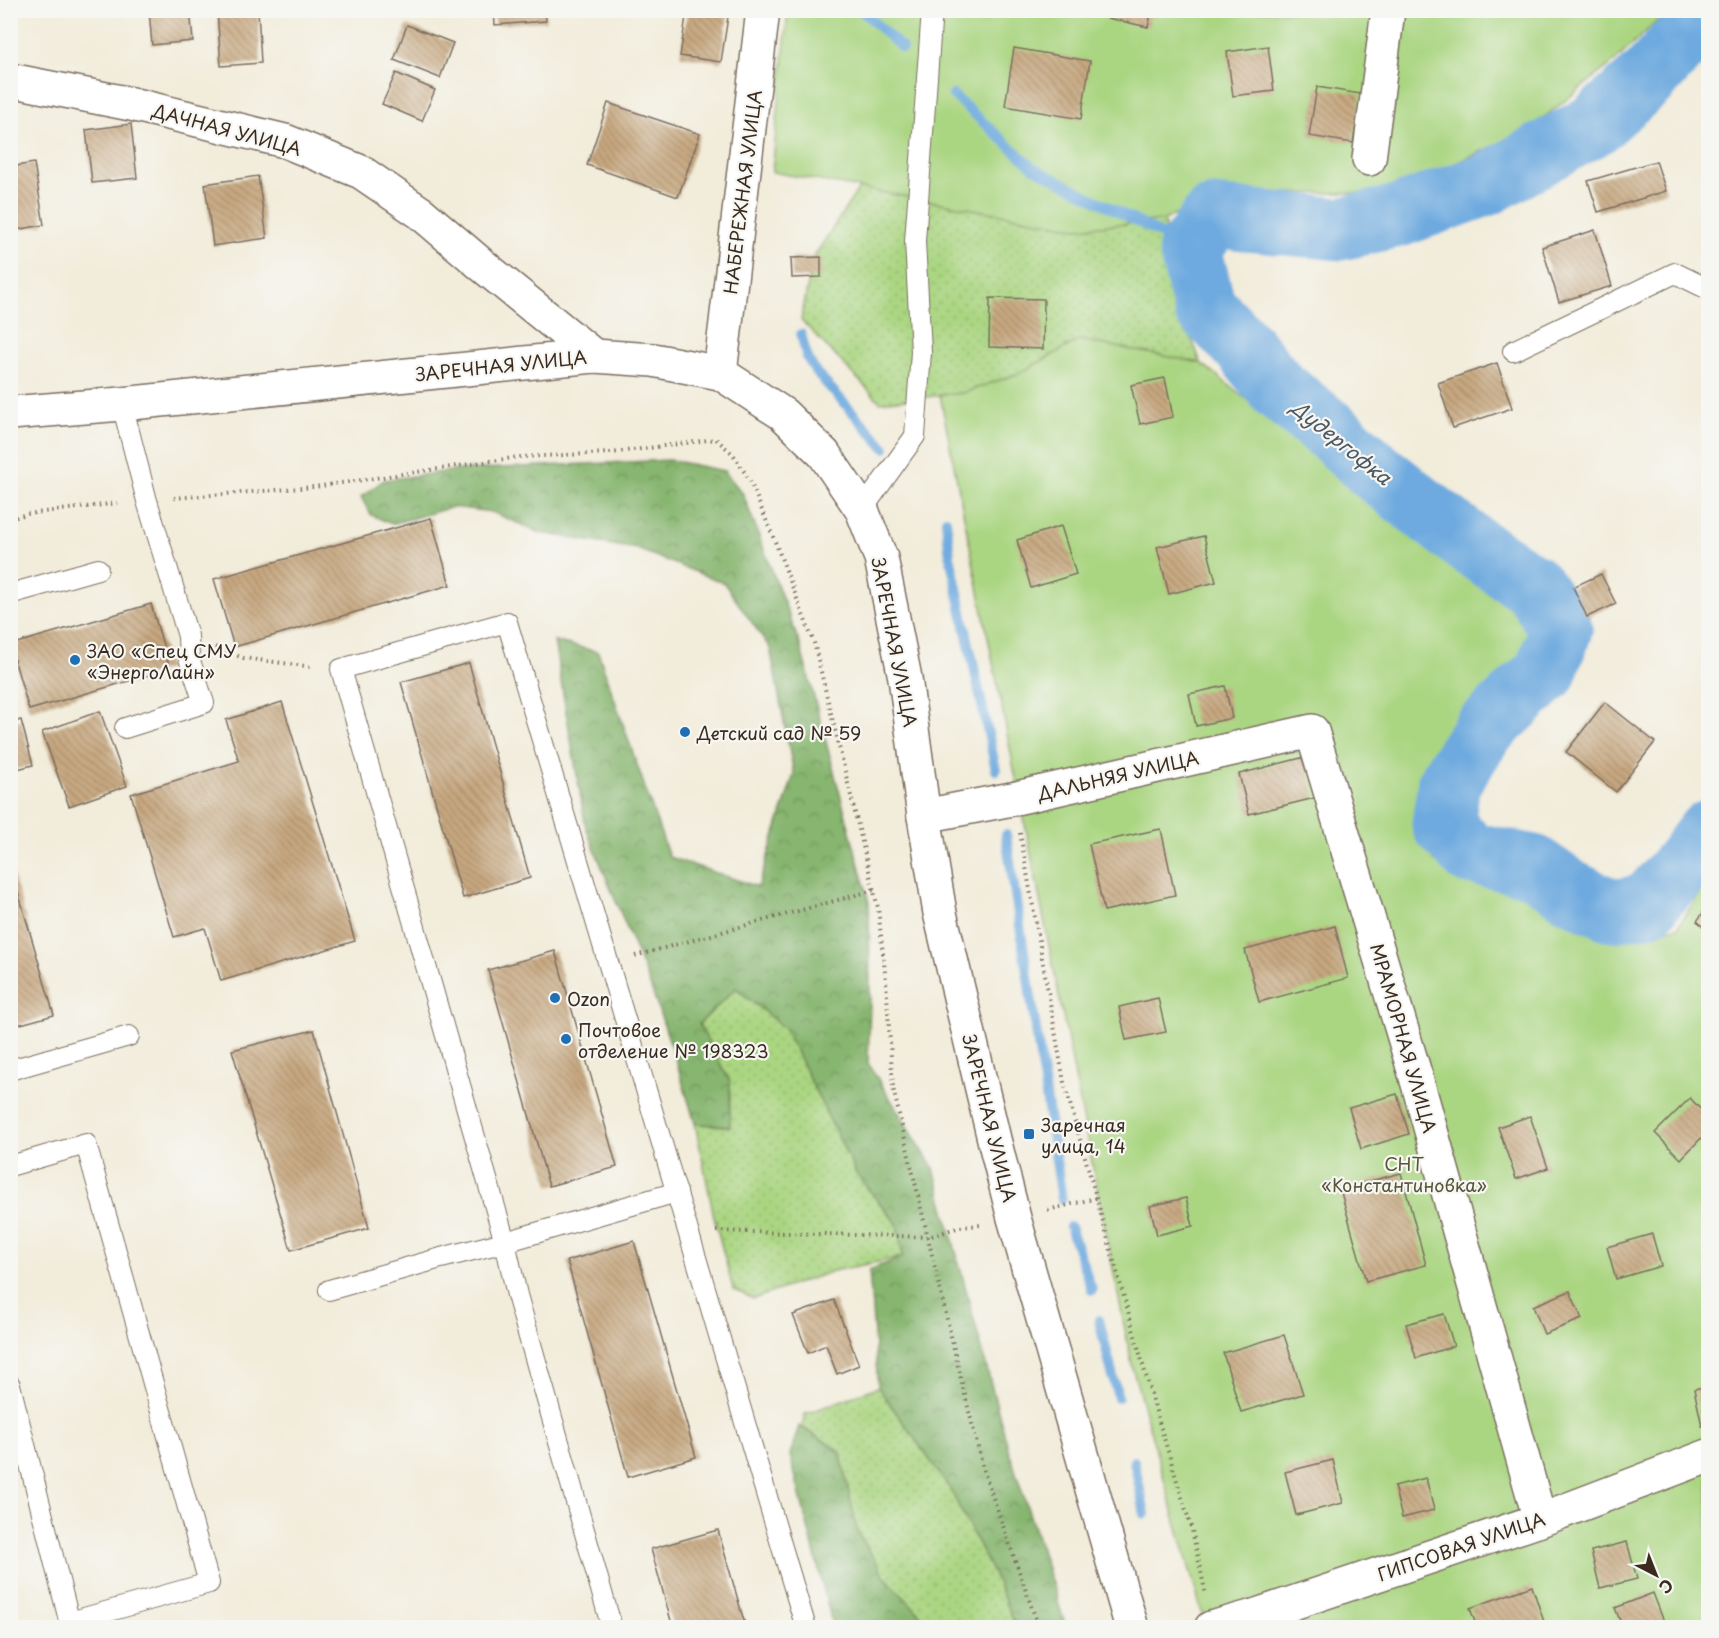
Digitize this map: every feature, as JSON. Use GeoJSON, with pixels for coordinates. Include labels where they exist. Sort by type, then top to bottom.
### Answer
{"type":"FeatureCollection","features":[{"type":"Feature","properties":{"kind":"street","name":"НАБЕРЕЖНАЯ УЛИЦА"},"geometry":{"type":"LineString","coordinates":[[720,373],[763,10]]}},
{"type":"Feature","properties":{"kind":"street"},"geometry":{"type":"LineString","coordinates":[[1369,159],[1388,10]]}},
{"type":"Feature","properties":{"kind":"street","name":"ДАЧНАЯ УЛИЦА"},"geometry":{"type":"LineString","coordinates":[[10,80],[131,104],[285,141],[361,172],[421,213],[594,356]]}},
{"type":"Feature","properties":{"kind":"street","name":"ЗАРЕЧНАЯ УЛИЦА"},"geometry":{"type":"LineString","coordinates":[[10,413],[122,404],[594,356],[653,360],[720,373],[783,414],[824,454],[861,510],[881,558],[905,678],[940,913],[1018,1229],[1132,1628]]}},
{"type":"Feature","properties":{"kind":"street","name":"ДАЛЬНЯЯ УЛИЦА"},"geometry":{"type":"LineString","coordinates":[[924,816],[1012,799],[1312,731]]}},
{"type":"Feature","properties":{"kind":"street","name":"МРАМОРНАЯ УЛИЦА"},"geometry":{"type":"LineString","coordinates":[[1312,731],[1416,1077],[1540,1520]]}},
{"type":"Feature","properties":{"kind":"street","name":"ГИПСОВАЯ УЛИЦА"},"geometry":{"type":"LineString","coordinates":[[1213,1627],[1254,1616],[1540,1520],[1708,1456]]}},
{"type":"Feature","properties":{"kind":"lane"},"geometry":{"type":"LineString","coordinates":[[861,510],[915,436],[921,352],[915,241],[932,10]]}},
{"type":"Feature","properties":{"kind":"lane"},"geometry":{"type":"LineString","coordinates":[[1513,351],[1675,273],[1708,289]]}},
{"type":"Feature","properties":{"kind":"lane"},"geometry":{"type":"LineString","coordinates":[[122,404],[147,501],[188,636],[189,658],[204,703],[125,728]]}},
{"type":"Feature","properties":{"kind":"lane"},"geometry":{"type":"LineString","coordinates":[[10,594],[98,569]]}},
{"type":"Feature","properties":{"kind":"lane"},"geometry":{"type":"LineString","coordinates":[[612,1628],[517,1295],[505,1242],[341,669],[507,622],[806,1628]]}},
{"type":"Feature","properties":{"kind":"lane"},"geometry":{"type":"LineString","coordinates":[[10,1070],[129,1036]]}},
{"type":"Feature","properties":{"kind":"lane"},"geometry":{"type":"LineString","coordinates":[[10,1166],[86,1144],[208,1584],[71,1625],[10,1385]]}},
{"type":"Feature","properties":{"kind":"lane"},"geometry":{"type":"LineString","coordinates":[[329,1290],[677,1192]]}},
{"type":"Feature","properties":{"kind":"path"},"geometry":{"type":"LineString","coordinates":[[10,519],[109,504],[314,487],[519,457],[610,453],[716,439],[733,454],[750,481],[814,643],[878,908],[886,981],[893,1088],[984,1472],[1039,1628]]}},
{"type":"Feature","properties":{"kind":"path"},"geometry":{"type":"LineString","coordinates":[[243,658],[341,669]]}},
{"type":"Feature","properties":{"kind":"path"},"geometry":{"type":"LineString","coordinates":[[1012,799],[1065,1082],[1159,1422],[1192,1530],[1213,1627]]}},
{"type":"Feature","properties":{"kind":"path"},"geometry":{"type":"LineString","coordinates":[[609,963],[874,890]]}},
{"type":"Feature","properties":{"kind":"path"},"geometry":{"type":"LineString","coordinates":[[1046,1210],[1096,1198]]}},
{"type":"Feature","properties":{"kind":"path"},"geometry":{"type":"LineString","coordinates":[[688,1230],[928,1236],[960,1227],[990,1224]]}},
{"type":"Feature","properties":{"kind":"green space"},"geometry":{"type":"Polygon","coordinates":[[[788,11],[1674,11],[1656,22],[1615,61],[1528,130],[1390,193],[1223,193],[1164,220],[1077,228],[772,172],[788,11]]]}},
{"type":"Feature","properties":{"kind":"green space"},"geometry":{"type":"Polygon","coordinates":[[[859,188],[1077,228],[1164,220],[1176,297],[1201,363],[1079,340],[1020,373],[963,393],[880,402],[801,320],[813,258],[859,188]]]}},
{"type":"Feature","properties":{"kind":"green space","name":"СНТ «Константиновка»"},"geometry":{"type":"Polygon","coordinates":[[[1079,340],[1201,363],[1389,513],[1519,608],[1535,646],[1469,718],[1419,801],[1434,861],[1524,892],[1611,939],[1678,927],[1708,880],[1708,1627],[1206,1627],[1133,1370],[940,395],[963,393],[1020,373],[1079,340]]]}},
{"type":"Feature","properties":{"kind":"green space"},"geometry":{"type":"Polygon","coordinates":[[[670,460],[724,471],[743,494],[800,645],[869,902],[868,1063],[934,1169],[1008,1448],[1066,1627],[1016,1627],[995,1577],[949,1487],[878,1387],[869,1270],[903,1257],[897,1224],[857,1175],[785,1029],[736,988],[699,1024],[730,1082],[730,1127],[695,1123],[650,985],[586,828],[554,641],[598,652],[669,857],[758,887],[794,774],[770,648],[724,583],[637,549],[541,533],[492,512],[453,507],[392,524],[371,515],[361,497],[384,480],[459,470],[670,460]]]}},
{"type":"Feature","properties":{"kind":"green space"},"geometry":{"type":"Polygon","coordinates":[[[736,988],[785,1029],[857,1175],[897,1224],[903,1257],[833,1271],[753,1299],[733,1289],[714,1217],[695,1123],[729,1127],[730,1082],[699,1024],[736,988]]]}},
{"type":"Feature","properties":{"kind":"green space"},"geometry":{"type":"Polygon","coordinates":[[[878,1387],[949,1487],[995,1577],[1016,1627],[932,1627],[885,1577],[857,1531],[840,1451],[803,1428],[805,1414],[878,1387]]]}},
{"type":"Feature","properties":{"kind":"green space"},"geometry":{"type":"Polygon","coordinates":[[[799,1426],[840,1451],[857,1531],[885,1577],[932,1627],[833,1627],[790,1455],[799,1426]]]}},
{"type":"Feature","properties":{"kind":"building"},"geometry":{"type":"Polygon","coordinates":[[[149,10],[190,10],[193,41],[152,45],[149,10]]]}},
{"type":"Feature","properties":{"kind":"building"},"geometry":{"type":"Polygon","coordinates":[[[217,10],[258,10],[261,63],[221,66],[217,10]]]}},
{"type":"Feature","properties":{"kind":"building"},"geometry":{"type":"Polygon","coordinates":[[[494,10],[545,10],[546,21],[495,25],[494,10]]]}},
{"type":"Feature","properties":{"kind":"building"},"geometry":{"type":"Polygon","coordinates":[[[687,10],[729,10],[721,62],[680,56],[687,10]]]}},
{"type":"Feature","properties":{"kind":"building"},"geometry":{"type":"Polygon","coordinates":[[[1109,10],[1152,10],[1148,27],[1107,18],[1109,10]]]}},
{"type":"Feature","properties":{"kind":"building"},"geometry":{"type":"Polygon","coordinates":[[[407,25],[453,43],[440,78],[394,60],[407,25]]]}},
{"type":"Feature","properties":{"kind":"building"},"geometry":{"type":"Polygon","coordinates":[[[1268,46],[1274,91],[1233,96],[1227,52],[1268,46]]]}},
{"type":"Feature","properties":{"kind":"building"},"geometry":{"type":"Polygon","coordinates":[[[1014,48],[1090,61],[1081,119],[1005,106],[1014,48]]]}},
{"type":"Feature","properties":{"kind":"building"},"geometry":{"type":"Polygon","coordinates":[[[396,73],[435,90],[422,121],[382,104],[396,73]]]}},
{"type":"Feature","properties":{"kind":"building"},"geometry":{"type":"Polygon","coordinates":[[[1317,87],[1361,94],[1353,143],[1309,136],[1317,87]]]}},
{"type":"Feature","properties":{"kind":"building"},"geometry":{"type":"Polygon","coordinates":[[[608,103],[700,134],[678,197],[587,165],[608,103]]]}},
{"type":"Feature","properties":{"kind":"building"},"geometry":{"type":"Polygon","coordinates":[[[131,124],[137,178],[92,183],[86,130],[131,124]]]}},
{"type":"Feature","properties":{"kind":"building"},"geometry":{"type":"Polygon","coordinates":[[[1656,161],[1666,191],[1598,212],[1588,181],[1656,161]]]}},
{"type":"Feature","properties":{"kind":"building"},"geometry":{"type":"Polygon","coordinates":[[[34,163],[44,225],[10,231],[10,167],[34,163]]]}},
{"type":"Feature","properties":{"kind":"building"},"geometry":{"type":"Polygon","coordinates":[[[258,176],[267,238],[213,246],[205,184],[258,176]]]}},
{"type":"Feature","properties":{"kind":"building"},"geometry":{"type":"Polygon","coordinates":[[[1595,230],[1612,286],[1559,302],[1542,247],[1595,230]]]}},
{"type":"Feature","properties":{"kind":"building"},"geometry":{"type":"Polygon","coordinates":[[[821,257],[821,277],[792,278],[791,258],[821,257]]]}},
{"type":"Feature","properties":{"kind":"building"},"geometry":{"type":"Polygon","coordinates":[[[990,298],[1044,299],[1043,349],[989,347],[990,298]]]}},
{"type":"Feature","properties":{"kind":"building"},"geometry":{"type":"Polygon","coordinates":[[[1497,363],[1512,408],[1453,428],[1438,383],[1497,363]]]}},
{"type":"Feature","properties":{"kind":"building"},"geometry":{"type":"Polygon","coordinates":[[[1165,378],[1173,417],[1140,424],[1131,385],[1165,378]]]}},
{"type":"Feature","properties":{"kind":"building"},"geometry":{"type":"Polygon","coordinates":[[[431,518],[450,585],[234,647],[214,579],[431,518]]]}},
{"type":"Feature","properties":{"kind":"building"},"geometry":{"type":"Polygon","coordinates":[[[1061,526],[1076,574],[1031,588],[1017,540],[1061,526]]]}},
{"type":"Feature","properties":{"kind":"building"},"geometry":{"type":"Polygon","coordinates":[[[1204,536],[1216,582],[1169,594],[1157,547],[1204,536]]]}},
{"type":"Feature","properties":{"kind":"building"},"geometry":{"type":"Polygon","coordinates":[[[1601,574],[1616,604],[1587,617],[1573,587],[1601,574]]]}},
{"type":"Feature","properties":{"kind":"building"},"geometry":{"type":"Polygon","coordinates":[[[151,604],[170,669],[29,710],[10,645],[151,604]]]}},
{"type":"Feature","properties":{"kind":"building"},"geometry":{"type":"Polygon","coordinates":[[[469,663],[530,878],[463,898],[401,682],[469,663]]]}},
{"type":"Feature","properties":{"kind":"building"},"geometry":{"type":"Polygon","coordinates":[[[1225,686],[1232,718],[1196,726],[1189,694],[1225,686]]]}},
{"type":"Feature","properties":{"kind":"building"},"geometry":{"type":"Polygon","coordinates":[[[282,702],[355,941],[221,981],[205,928],[174,937],[131,794],[239,761],[226,720],[282,702]]]}},
{"type":"Feature","properties":{"kind":"building"},"geometry":{"type":"Polygon","coordinates":[[[1605,702],[1655,742],[1616,792],[1566,752],[1605,702]]]}},
{"type":"Feature","properties":{"kind":"building"},"geometry":{"type":"Polygon","coordinates":[[[100,711],[127,786],[69,806],[42,732],[100,711]]]}},
{"type":"Feature","properties":{"kind":"building"},"geometry":{"type":"Polygon","coordinates":[[[21,720],[33,765],[10,771],[10,723],[21,720]]]}},
{"type":"Feature","properties":{"kind":"building"},"geometry":{"type":"Polygon","coordinates":[[[1305,757],[1315,798],[1249,814],[1239,774],[1305,757]]]}},
{"type":"Feature","properties":{"kind":"building"},"geometry":{"type":"Polygon","coordinates":[[[1161,829],[1175,895],[1104,911],[1089,844],[1161,829]]]}},
{"type":"Feature","properties":{"kind":"building"},"geometry":{"type":"Polygon","coordinates":[[[10,864],[54,1015],[10,1027],[10,864]]]}},
{"type":"Feature","properties":{"kind":"building"},"geometry":{"type":"Polygon","coordinates":[[[1708,906],[1708,930],[1697,921],[1708,906]]]}},
{"type":"Feature","properties":{"kind":"building"},"geometry":{"type":"Polygon","coordinates":[[[1335,926],[1348,978],[1259,1002],[1245,950],[1335,926]]]}},
{"type":"Feature","properties":{"kind":"building"},"geometry":{"type":"Polygon","coordinates":[[[555,951],[617,1167],[549,1186],[488,970],[555,951]]]}},
{"type":"Feature","properties":{"kind":"building"},"geometry":{"type":"Polygon","coordinates":[[[1158,998],[1166,1032],[1126,1040],[1119,1007],[1158,998]]]}},
{"type":"Feature","properties":{"kind":"building"},"geometry":{"type":"Polygon","coordinates":[[[314,1030],[369,1228],[291,1250],[232,1050],[314,1030]]]}},
{"type":"Feature","properties":{"kind":"building"},"geometry":{"type":"Polygon","coordinates":[[[1397,1094],[1409,1134],[1361,1149],[1349,1108],[1397,1094]]]}},
{"type":"Feature","properties":{"kind":"building"},"geometry":{"type":"Polygon","coordinates":[[[1690,1098],[1708,1117],[1708,1131],[1681,1159],[1655,1133],[1690,1098]]]}},
{"type":"Feature","properties":{"kind":"building"},"geometry":{"type":"Polygon","coordinates":[[[1530,1116],[1548,1168],[1516,1179],[1498,1127],[1530,1116]]]}},
{"type":"Feature","properties":{"kind":"building"},"geometry":{"type":"Polygon","coordinates":[[[1401,1173],[1426,1265],[1366,1281],[1340,1189],[1401,1173]]]}},
{"type":"Feature","properties":{"kind":"building"},"geometry":{"type":"Polygon","coordinates":[[[1186,1198],[1193,1226],[1157,1235],[1150,1206],[1186,1198]]]}},
{"type":"Feature","properties":{"kind":"building"},"geometry":{"type":"Polygon","coordinates":[[[1652,1234],[1661,1266],[1616,1279],[1607,1247],[1652,1234]]]}},
{"type":"Feature","properties":{"kind":"building"},"geometry":{"type":"Polygon","coordinates":[[[634,1241],[696,1457],[628,1477],[567,1261],[634,1241]]]}},
{"type":"Feature","properties":{"kind":"building"},"geometry":{"type":"Polygon","coordinates":[[[1570,1291],[1582,1319],[1544,1334],[1533,1306],[1570,1291]]]}},
{"type":"Feature","properties":{"kind":"building"},"geometry":{"type":"Polygon","coordinates":[[[834,1300],[859,1365],[837,1374],[826,1345],[808,1353],[793,1315],[834,1300]]]}},
{"type":"Feature","properties":{"kind":"building"},"geometry":{"type":"Polygon","coordinates":[[[1444,1314],[1454,1346],[1416,1358],[1406,1324],[1444,1314]]]}},
{"type":"Feature","properties":{"kind":"building"},"geometry":{"type":"Polygon","coordinates":[[[1284,1335],[1303,1394],[1241,1412],[1223,1353],[1284,1335]]]}},
{"type":"Feature","properties":{"kind":"building"},"geometry":{"type":"Polygon","coordinates":[[[1708,1386],[1708,1424],[1702,1426],[1694,1389],[1708,1386]]]}},
{"type":"Feature","properties":{"kind":"building"},"geometry":{"type":"Polygon","coordinates":[[[1333,1460],[1343,1503],[1296,1515],[1285,1472],[1333,1460]]]}},
{"type":"Feature","properties":{"kind":"building"},"geometry":{"type":"Polygon","coordinates":[[[1426,1478],[1434,1510],[1402,1518],[1394,1486],[1426,1478]]]}},
{"type":"Feature","properties":{"kind":"building"},"geometry":{"type":"Polygon","coordinates":[[[718,1530],[746,1628],[673,1628],[651,1549],[718,1530]]]}},
{"type":"Feature","properties":{"kind":"building"},"geometry":{"type":"Polygon","coordinates":[[[1627,1542],[1637,1579],[1600,1588],[1591,1551],[1627,1542]]]}},
{"type":"Feature","properties":{"kind":"building"},"geometry":{"type":"Polygon","coordinates":[[[1532,1586],[1546,1628],[1477,1628],[1470,1608],[1532,1586]]]}},
{"type":"Feature","properties":{"kind":"building"},"geometry":{"type":"Polygon","coordinates":[[[1653,1593],[1665,1624],[1656,1628],[1623,1628],[1615,1608],[1653,1593]]]}},
{"type":"Feature","properties":{"kind":"waterway"},"geometry":{"type":"LineString","coordinates":[[861,10],[902,48]]}},
{"type":"Feature","properties":{"kind":"waterway","name":"Дудергофка"},"geometry":{"type":"LineString","coordinates":[[1708,23],[1692,30],[1649,77],[1594,125],[1488,184],[1398,216],[1340,229],[1213,217],[1190,249],[1205,308],[1242,345],[1278,389],[1420,506],[1473,546],[1533,586],[1561,629],[1545,673],[1483,731],[1449,782],[1443,824],[1470,853],[1534,866],[1570,891],[1613,911],[1647,905],[1684,864],[1708,832]]}},
{"type":"Feature","properties":{"kind":"waterway"},"geometry":{"type":"LineString","coordinates":[[953,95],[1034,168],[1190,249]]}},
{"type":"Feature","properties":{"kind":"waterway"},"geometry":{"type":"LineString","coordinates":[[801,334],[807,357],[815,371],[885,448]]}},
{"type":"Feature","properties":{"kind":"waterway"},"geometry":{"type":"LineString","coordinates":[[946,520],[950,556],[996,770]]}},
{"type":"Feature","properties":{"kind":"waterway"},"geometry":{"type":"LineString","coordinates":[[1006,835],[1062,1199]]}},
{"type":"Feature","properties":{"kind":"waterway"},"geometry":{"type":"LineString","coordinates":[[1070,1227],[1092,1290]]}},
{"type":"Feature","properties":{"kind":"waterway"},"geometry":{"type":"LineString","coordinates":[[1099,1320],[1118,1397]]}},
{"type":"Feature","properties":{"kind":"waterway"},"geometry":{"type":"LineString","coordinates":[[1134,1461],[1145,1514]]}},
{"type":"Feature","properties":{"kind":"place","name":"ЗАО «Спец СМУ «ЭнергоЛайн»"},"geometry":{"type":"Point","coordinates":[75,660]}},
{"type":"Feature","properties":{"kind":"place","name":"Детский сад № 59"},"geometry":{"type":"Point","coordinates":[685,732]}},
{"type":"Feature","properties":{"kind":"place","name":"Ozon"},"geometry":{"type":"Point","coordinates":[555,998]}},
{"type":"Feature","properties":{"kind":"place","name":"Почтовое отделение № 198323"},"geometry":{"type":"Point","coordinates":[566,1039]}},
{"type":"Feature","properties":{"kind":"place","name":"Заречная улица, 14"},"geometry":{"type":"Point","coordinates":[1029,1134]}}]}
